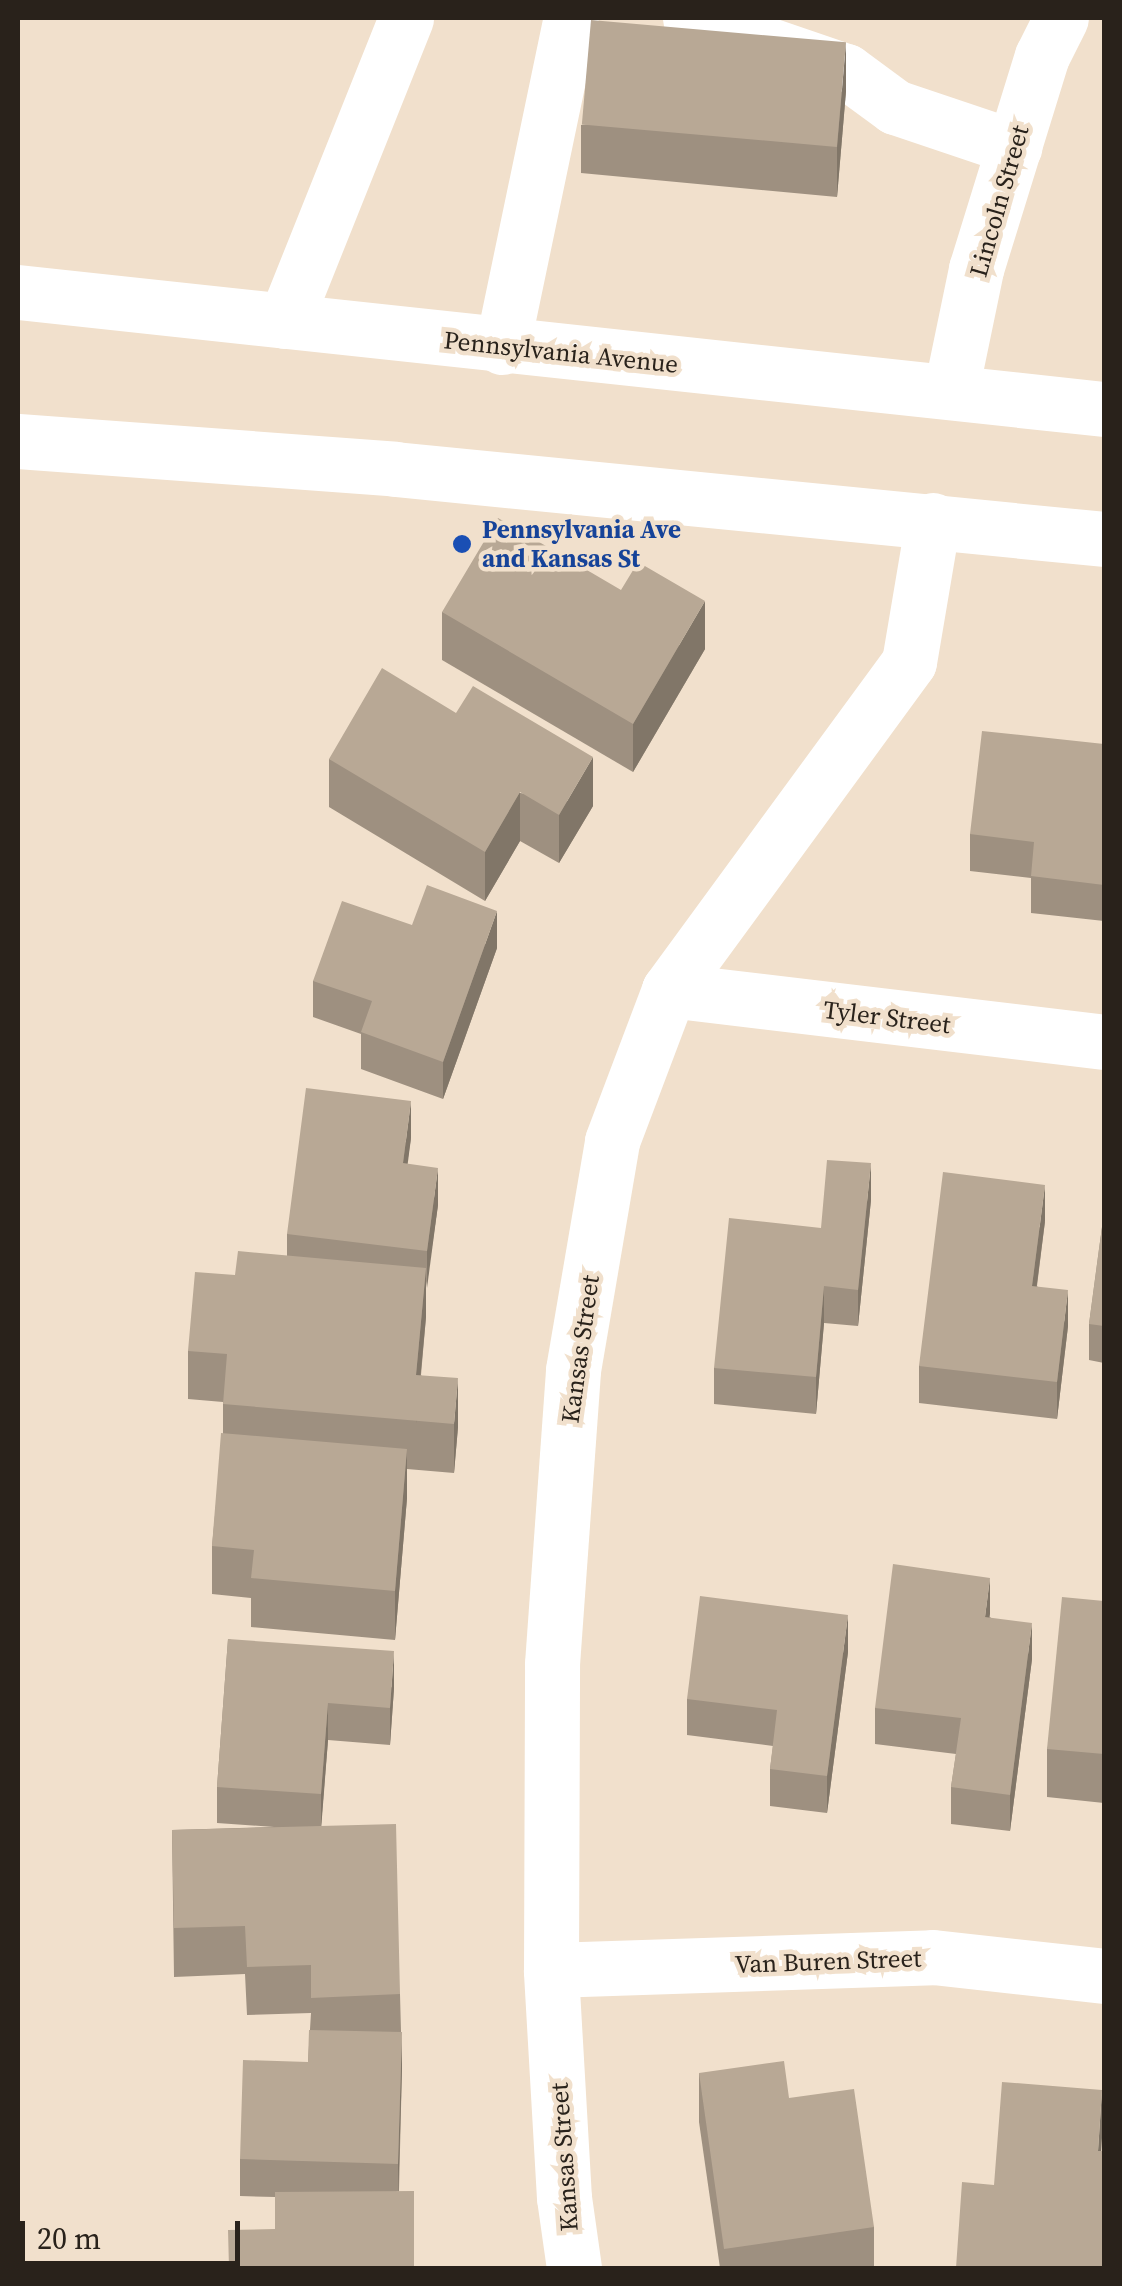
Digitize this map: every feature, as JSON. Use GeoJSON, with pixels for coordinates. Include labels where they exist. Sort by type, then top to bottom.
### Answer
{"type":"FeatureCollection","features":[{"type":"Feature","properties":{"kind":"street"},"geometry":{"type":"LineString","coordinates":[[285,322],[406,18]]}},
{"type":"Feature","properties":{"kind":"street"},"geometry":{"type":"LineString","coordinates":[[502,347],[571,18]]}},
{"type":"Feature","properties":{"kind":"street"},"geometry":{"type":"LineString","coordinates":[[690,18],[846,71],[894,107],[1014,148]]}},
{"type":"Feature","properties":{"kind":"street","name":"Lincoln Street"},"geometry":{"type":"LineString","coordinates":[[951,390],[976,269],[1042,56],[1061,18]]}},
{"type":"Feature","properties":{"kind":"street","name":"Pennsylvania Avenue"},"geometry":{"type":"LineString","coordinates":[[18,292],[1104,409]]}},
{"type":"Feature","properties":{"kind":"street"},"geometry":{"type":"LineString","coordinates":[[18,442],[395,470],[1104,539]]}},
{"type":"Feature","properties":{"kind":"street","name":"Kansas Street"},"geometry":{"type":"LineString","coordinates":[[574,2268],[564,2198],[552,1970],[552,1664],[573,1370],[612,1141],[669,990],[909,662],[933,520]]}},
{"type":"Feature","properties":{"kind":"street","name":"Tyler Street"},"geometry":{"type":"LineString","coordinates":[[669,990],[1104,1042]]}},
{"type":"Feature","properties":{"kind":"street","name":"Van Buren Street"},"geometry":{"type":"LineString","coordinates":[[552,1970],[934,1957],[1104,1976]]}},
{"type":"Feature","properties":{"kind":"building"},"geometry":{"type":"Polygon","coordinates":[[[591,20],[846,42],[837,147],[582,125],[591,20]]]}},
{"type":"Feature","properties":{"kind":"building"},"geometry":{"type":"Polygon","coordinates":[[[498,518],[621,590],[638,562],[705,601],[633,724],[442,612],[498,518]]]}},
{"type":"Feature","properties":{"kind":"building"},"geometry":{"type":"Polygon","coordinates":[[[382,668],[456,713],[473,686],[593,757],[559,815],[520,792],[485,852],[329,759],[382,668]]]}},
{"type":"Feature","properties":{"kind":"building"},"geometry":{"type":"Polygon","coordinates":[[[982,731],[1104,744],[1104,885],[1031,876],[1034,842],[970,834],[982,731]]]}},
{"type":"Feature","properties":{"kind":"building"},"geometry":{"type":"Polygon","coordinates":[[[427,885],[497,911],[443,1062],[361,1032],[372,1001],[313,981],[342,901],[412,925],[427,885]]]}},
{"type":"Feature","properties":{"kind":"building"},"geometry":{"type":"Polygon","coordinates":[[[306,1088],[411,1101],[403,1163],[438,1168],[427,1251],[287,1234],[306,1088]]]}},
{"type":"Feature","properties":{"kind":"building"},"geometry":{"type":"Polygon","coordinates":[[[827,1160],[871,1163],[858,1290],[824,1286],[816,1377],[714,1368],[729,1218],[821,1228],[827,1160]]]}},
{"type":"Feature","properties":{"kind":"building"},"geometry":{"type":"Polygon","coordinates":[[[943,1172],[1045,1185],[1032,1286],[1068,1290],[1057,1382],[919,1366],[943,1172]]]}},
{"type":"Feature","properties":{"kind":"building"},"geometry":{"type":"Polygon","coordinates":[[[1104,1212],[1104,1326],[1089,1324],[1104,1212]]]}},
{"type":"Feature","properties":{"kind":"building"},"geometry":{"type":"Polygon","coordinates":[[[238,1251],[426,1268],[416,1375],[458,1378],[454,1424],[223,1404],[227,1354],[188,1351],[195,1272],[235,1275],[238,1251]]]}},
{"type":"Feature","properties":{"kind":"building"},"geometry":{"type":"Polygon","coordinates":[[[221,1433],[407,1449],[395,1591],[251,1578],[254,1550],[212,1546],[221,1433]]]}},
{"type":"Feature","properties":{"kind":"building"},"geometry":{"type":"Polygon","coordinates":[[[893,1564],[990,1578],[985,1617],[1032,1623],[1010,1795],[951,1787],[961,1718],[875,1708],[893,1564]]]}},
{"type":"Feature","properties":{"kind":"building"},"geometry":{"type":"Polygon","coordinates":[[[700,1596],[848,1615],[827,1776],[770,1769],[777,1710],[687,1699],[700,1596]]]}},
{"type":"Feature","properties":{"kind":"building"},"geometry":{"type":"Polygon","coordinates":[[[1062,1597],[1104,1601],[1104,1754],[1047,1749],[1062,1597]]]}},
{"type":"Feature","properties":{"kind":"building"},"geometry":{"type":"Polygon","coordinates":[[[228,1639],[394,1651],[390,1708],[328,1703],[321,1794],[217,1787],[228,1639]]]}},
{"type":"Feature","properties":{"kind":"building"},"geometry":{"type":"Polygon","coordinates":[[[396,1824],[400,1994],[311,1998],[311,1965],[247,1967],[245,1926],[174,1928],[172,1830],[396,1824]]]}},
{"type":"Feature","properties":{"kind":"building"},"geometry":{"type":"Polygon","coordinates":[[[309,2030],[402,2032],[398,2164],[240,2159],[243,2060],[308,2062],[309,2030]]]}},
{"type":"Feature","properties":{"kind":"building"},"geometry":{"type":"Polygon","coordinates":[[[784,2061],[789,2098],[854,2089],[874,2227],[724,2249],[699,2073],[784,2061]]]}},
{"type":"Feature","properties":{"kind":"building"},"geometry":{"type":"Polygon","coordinates":[[[1002,2082],[1102,2090],[1098,2151],[1104,2151],[1104,2268],[956,2268],[962,2182],[994,2185],[1002,2082]]]}},
{"type":"Feature","properties":{"kind":"building"},"geometry":{"type":"Polygon","coordinates":[[[414,2191],[414,2268],[229,2268],[228,2230],[275,2229],[275,2192],[414,2191]]]}},
{"type":"Feature","properties":{"kind":"place","name":"Pennsylvania Ave and Kansas St"},"geometry":{"type":"Point","coordinates":[462,544]}}]}
